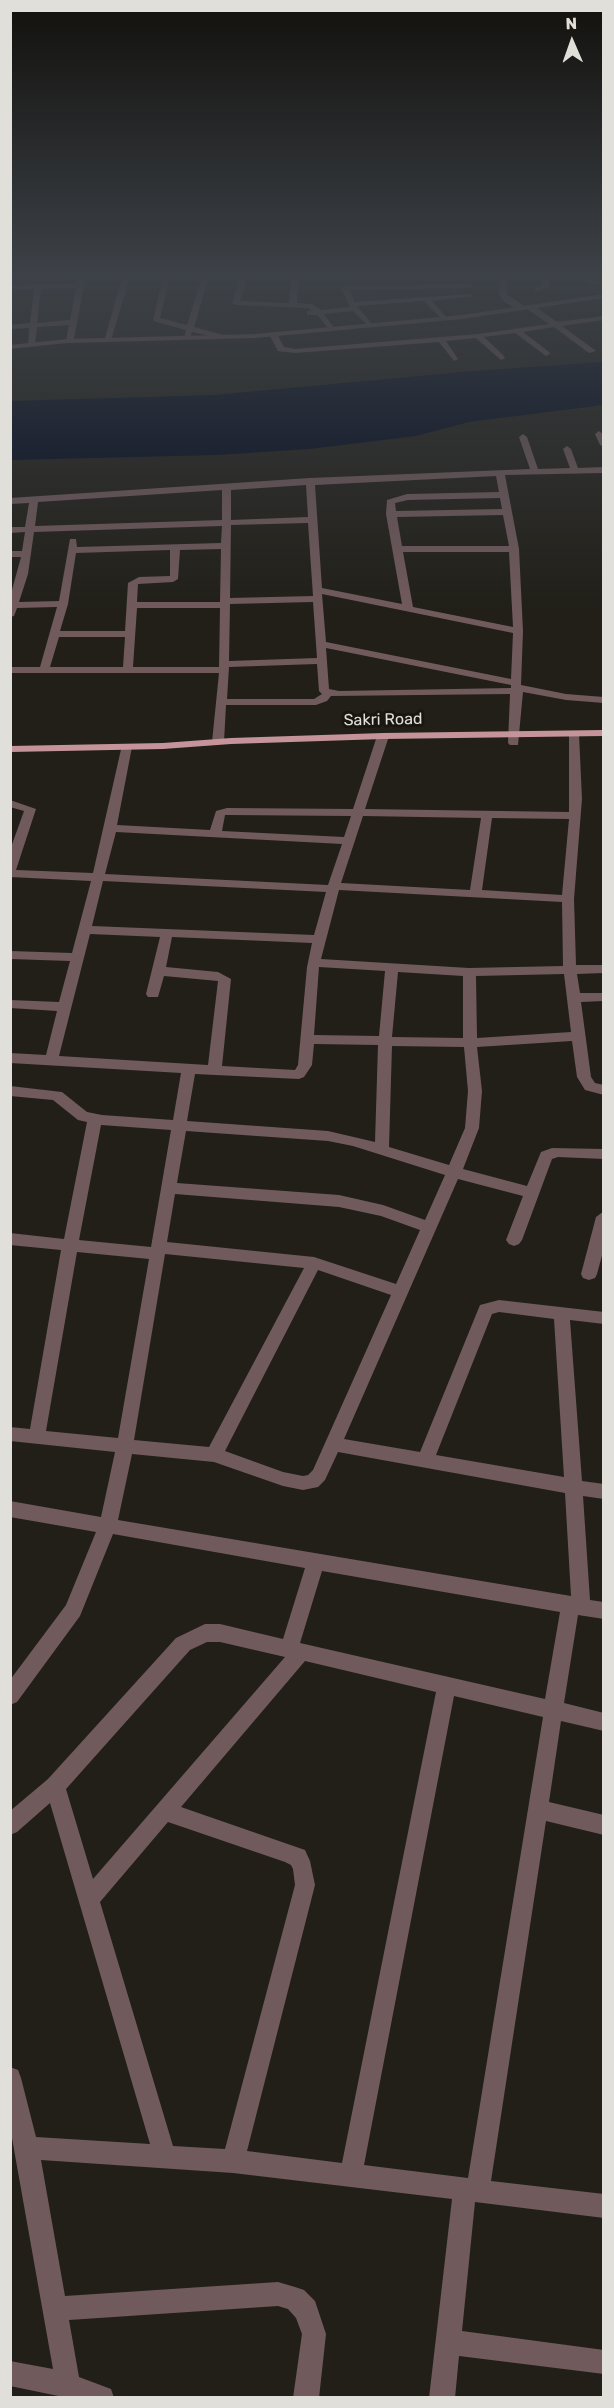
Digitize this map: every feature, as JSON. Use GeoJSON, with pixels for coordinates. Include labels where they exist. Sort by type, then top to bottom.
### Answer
{"type":"FeatureCollection","features":[{"type":"Feature","properties":{"kind":"main road","name":"Sakri Road"},"geometry":{"type":"LineString","coordinates":[[573,738],[603,733]]}},
{"type":"Feature","properties":{"kind":"main road","name":"Sakri Road"},"geometry":{"type":"LineString","coordinates":[[10,749],[162,746],[218,742],[573,738],[603,741]]}},
{"type":"Feature","properties":{"kind":"main road","name":"Sakri Road"},"geometry":{"type":"LineString","coordinates":[[162,746],[237,749],[382,741]]}},
{"type":"Feature","properties":{"kind":"street"},"geometry":{"type":"LineString","coordinates":[[599,434],[603,445]]}},
{"type":"Feature","properties":{"kind":"street"},"geometry":{"type":"LineString","coordinates":[[523,437],[535,472]]}},
{"type":"Feature","properties":{"kind":"street"},"geometry":{"type":"LineString","coordinates":[[567,449],[575,471]]}},
{"type":"Feature","properties":{"kind":"street"},"geometry":{"type":"LineString","coordinates":[[10,501],[310,481],[603,470]]}},
{"type":"Feature","properties":{"kind":"street"},"geometry":{"type":"LineString","coordinates":[[500,473],[514,549],[518,631],[515,739]]}},
{"type":"Feature","properties":{"kind":"street"},"geometry":{"type":"LineString","coordinates":[[310,481],[323,688],[328,693],[517,687]]}},
{"type":"Feature","properties":{"kind":"street"},"geometry":{"type":"LineString","coordinates":[[218,742],[224,667],[227,487]]}},
{"type":"Feature","properties":{"kind":"street"},"geometry":{"type":"LineString","coordinates":[[408,609],[390,501],[398,497],[504,495]]}},
{"type":"Feature","properties":{"kind":"street"},"geometry":{"type":"LineString","coordinates":[[34,500],[26,554],[12,608],[63,604]]}},
{"type":"Feature","properties":{"kind":"street"},"geometry":{"type":"LineString","coordinates":[[391,514],[507,512]]}},
{"type":"Feature","properties":{"kind":"street"},"geometry":{"type":"LineString","coordinates":[[10,530],[313,520]]}},
{"type":"Feature","properties":{"kind":"street"},"geometry":{"type":"LineString","coordinates":[[44,670],[63,604],[74,528]]}},
{"type":"Feature","properties":{"kind":"street"},"geometry":{"type":"LineString","coordinates":[[72,550],[226,546]]}},
{"type":"Feature","properties":{"kind":"street"},"geometry":{"type":"LineString","coordinates":[[128,670],[132,586],[135,581],[175,577],[175,548]]}},
{"type":"Feature","properties":{"kind":"street"},"geometry":{"type":"LineString","coordinates":[[397,549],[514,549]]}},
{"type":"Feature","properties":{"kind":"street"},"geometry":{"type":"LineString","coordinates":[[10,555],[26,554]]}},
{"type":"Feature","properties":{"kind":"street"},"geometry":{"type":"LineString","coordinates":[[130,605],[225,603],[317,595],[408,609],[518,631]]}},
{"type":"Feature","properties":{"kind":"street"},"geometry":{"type":"LineString","coordinates":[[56,634],[129,634]]}},
{"type":"Feature","properties":{"kind":"street"},"geometry":{"type":"LineString","coordinates":[[320,644],[566,697],[603,700]]}},
{"type":"Feature","properties":{"kind":"street"},"geometry":{"type":"LineString","coordinates":[[10,670],[128,670],[321,662]]}},
{"type":"Feature","properties":{"kind":"street"},"geometry":{"type":"LineString","coordinates":[[221,702],[316,702],[328,693]]}},
{"type":"Feature","properties":{"kind":"street"},"geometry":{"type":"LineString","coordinates":[[573,738],[576,816],[568,899],[570,970],[584,1077],[590,1087],[603,1090]]}},
{"type":"Feature","properties":{"kind":"street"},"geometry":{"type":"LineString","coordinates":[[10,1058],[299,1074],[305,1065],[315,963],[320,939],[333,888],[382,741]]}},
{"type":"Feature","properties":{"kind":"street"},"geometry":{"type":"LineString","coordinates":[[51,1061],[111,828],[126,747]]}},
{"type":"Feature","properties":{"kind":"street"},"geometry":{"type":"LineString","coordinates":[[10,803],[30,809],[10,871],[568,899]]}},
{"type":"Feature","properties":{"kind":"street"},"geometry":{"type":"LineString","coordinates":[[215,833],[220,813],[227,811],[576,816]]}},
{"type":"Feature","properties":{"kind":"street"},"geometry":{"type":"LineString","coordinates":[[475,895],[487,814]]}},
{"type":"Feature","properties":{"kind":"street"},"geometry":{"type":"LineString","coordinates":[[111,828],[348,841]]}},
{"type":"Feature","properties":{"kind":"street"},"geometry":{"type":"LineString","coordinates":[[85,930],[320,939]]}},
{"type":"Feature","properties":{"kind":"street"},"geometry":{"type":"LineString","coordinates":[[153,994],[166,933]]}},
{"type":"Feature","properties":{"kind":"street"},"geometry":{"type":"LineString","coordinates":[[10,955],[78,957]]}},
{"type":"Feature","properties":{"kind":"street"},"geometry":{"type":"LineString","coordinates":[[315,963],[469,972],[603,969]]}},
{"type":"Feature","properties":{"kind":"street"},"geometry":{"type":"LineString","coordinates":[[382,1150],[385,1041],[392,968]]}},
{"type":"Feature","properties":{"kind":"street"},"geometry":{"type":"LineString","coordinates":[[158,971],[218,976],[224,979],[214,1071]]}},
{"type":"Feature","properties":{"kind":"street"},"geometry":{"type":"LineString","coordinates":[[10,1434],[214,1455],[283,1479],[303,1483],[312,1482],[320,1475],[472,1128],[475,1091],[470,1043],[469,972]]}},
{"type":"Feature","properties":{"kind":"street"},"geometry":{"type":"LineString","coordinates":[[573,998],[603,997]]}},
{"type":"Feature","properties":{"kind":"street"},"geometry":{"type":"LineString","coordinates":[[10,1004],[65,1007]]}},
{"type":"Feature","properties":{"kind":"street"},"geometry":{"type":"LineString","coordinates":[[307,1039],[470,1043],[578,1036]]}},
{"type":"Feature","properties":{"kind":"street"},"geometry":{"type":"LineString","coordinates":[[10,1696],[73,1610],[108,1525],[189,1069]]}},
{"type":"Feature","properties":{"kind":"street"},"geometry":{"type":"LineString","coordinates":[[10,1091],[57,1095],[83,1116],[95,1119],[328,1136],[531,1192]]}},
{"type":"Feature","properties":{"kind":"street"},"geometry":{"type":"LineString","coordinates":[[37,1436],[70,1245],[95,1119]]}},
{"type":"Feature","properties":{"kind":"street"},"geometry":{"type":"LineString","coordinates":[[514,1240],[546,1156],[550,1153],[603,1154]]}},
{"type":"Feature","properties":{"kind":"street"},"geometry":{"type":"LineString","coordinates":[[168,1188],[339,1201],[383,1211],[430,1228]]}},
{"type":"Feature","properties":{"kind":"street"},"geometry":{"type":"LineString","coordinates":[[589,1274],[600,1245],[603,1216]]}},
{"type":"Feature","properties":{"kind":"street"},"geometry":{"type":"LineString","coordinates":[[10,1239],[314,1263],[401,1292]]}},
{"type":"Feature","properties":{"kind":"street"},"geometry":{"type":"LineString","coordinates":[[214,1455],[314,1263]]}},
{"type":"Feature","properties":{"kind":"street"},"geometry":{"type":"LineString","coordinates":[[425,1461],[486,1309],[499,1306],[603,1318]]}},
{"type":"Feature","properties":{"kind":"street"},"geometry":{"type":"LineString","coordinates":[[442,2397],[448,2342],[472,2190],[553,1710],[575,1605],[574,1487],[562,1314]]}},
{"type":"Feature","properties":{"kind":"street"},"geometry":{"type":"LineString","coordinates":[[333,1444],[603,1492]]}},
{"type":"Feature","properties":{"kind":"street"},"geometry":{"type":"LineString","coordinates":[[10,1509],[603,1611]]}},
{"type":"Feature","properties":{"kind":"street"},"geometry":{"type":"LineString","coordinates":[[90,1898],[295,1650],[316,1560]]}},
{"type":"Feature","properties":{"kind":"street"},"geometry":{"type":"LineString","coordinates":[[10,1825],[56,1786],[183,1644],[205,1633],[220,1633],[603,1722]]}},
{"type":"Feature","properties":{"kind":"street"},"geometry":{"type":"LineString","coordinates":[[351,2174],[447,1685]]}},
{"type":"Feature","properties":{"kind":"street"},"geometry":{"type":"LineString","coordinates":[[56,1786],[165,2156]]}},
{"type":"Feature","properties":{"kind":"street"},"geometry":{"type":"LineString","coordinates":[[538,1809],[603,1825]]}},
{"type":"Feature","properties":{"kind":"street"},"geometry":{"type":"LineString","coordinates":[[164,1811],[298,1857],[303,1868],[305,1886],[233,2161]]}},
{"type":"Feature","properties":{"kind":"street"},"geometry":{"type":"LineString","coordinates":[[10,2078],[27,2148],[68,2385]]}},
{"type":"Feature","properties":{"kind":"street"},"geometry":{"type":"LineString","coordinates":[[27,2148],[233,2161],[603,2206]]}},
{"type":"Feature","properties":{"kind":"street"},"geometry":{"type":"LineString","coordinates":[[56,2309],[278,2294],[296,2299],[306,2310],[314,2334],[306,2397]]}},
{"type":"Feature","properties":{"kind":"street"},"geometry":{"type":"LineString","coordinates":[[448,2342],[603,2362]]}},
{"type":"Feature","properties":{"kind":"street"},"geometry":{"type":"LineString","coordinates":[[10,2373],[68,2385],[102,2397]]}},
{"type":"Feature","properties":{"kind":"water"},"geometry":{"type":"Polygon","coordinates":[[[275,389],[603,389],[603,405],[469,422],[416,436],[310,449],[217,455],[11,460],[11,401],[214,395],[275,389]]]}}]}
